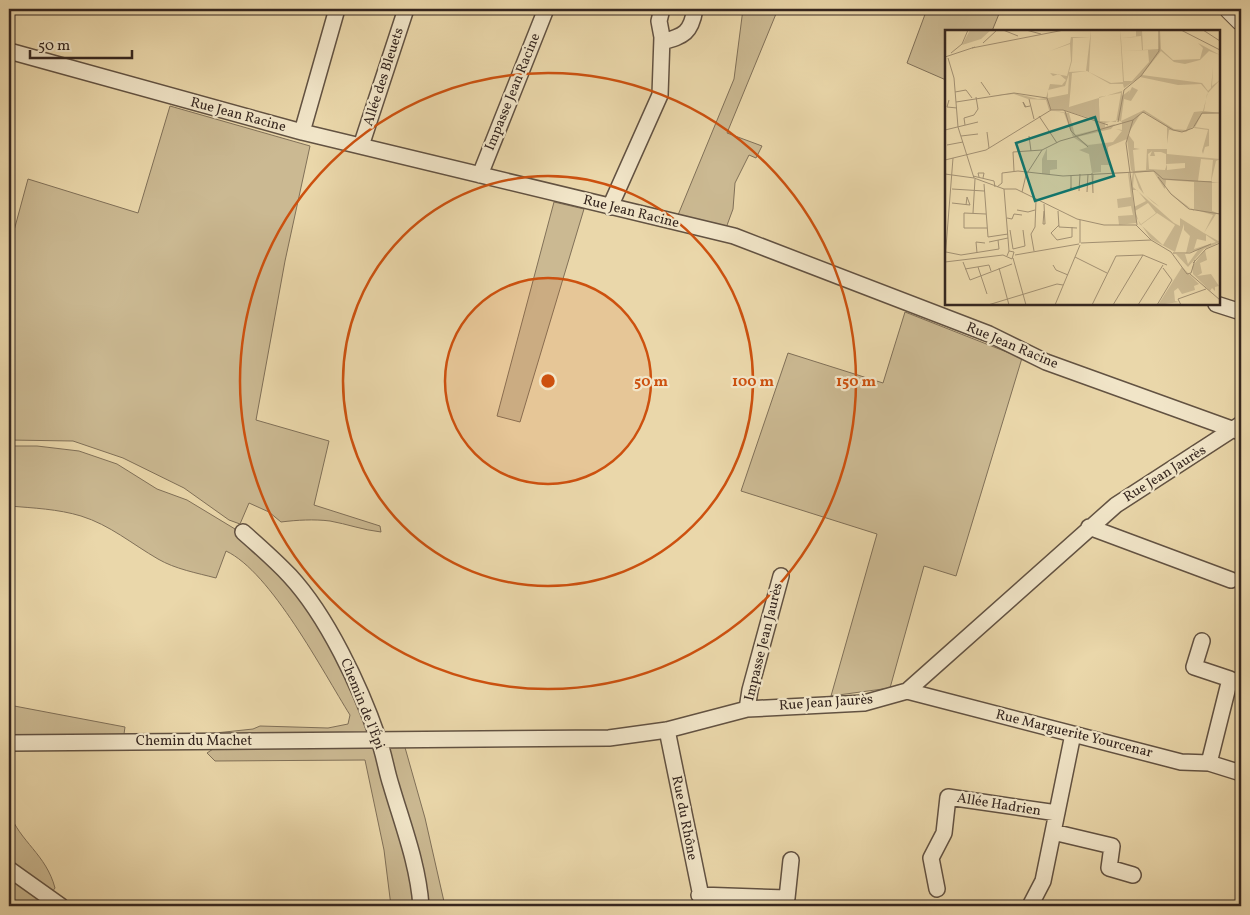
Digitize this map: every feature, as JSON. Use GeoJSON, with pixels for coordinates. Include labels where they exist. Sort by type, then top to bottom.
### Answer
{"type":"FeatureCollection","features":[{"type":"Feature","properties":{"kind":"street"},"geometry":{"type":"LineString","coordinates":[[302,132],[336,9]]}},
{"type":"Feature","properties":{"kind":"street","name":"Allée des Bleuets"},"geometry":{"type":"LineString","coordinates":[[361,146],[406,9]]}},
{"type":"Feature","properties":{"kind":"street","name":"Impasse Jean Racine"},"geometry":{"type":"LineString","coordinates":[[480,174],[546,9]]}},
{"type":"Feature","properties":{"kind":"street"},"geometry":{"type":"LineString","coordinates":[[610,207],[660,95],[662,42],[659,21],[662,9]]}},
{"type":"Feature","properties":{"kind":"street"},"geometry":{"type":"LineString","coordinates":[[662,42],[681,37],[688,31],[695,9]]}},
{"type":"Feature","properties":{"kind":"street"},"geometry":{"type":"LineString","coordinates":[[1229,9],[1241,21]]}},
{"type":"Feature","properties":{"kind":"street","name":"Rue Jean Racine"},"geometry":{"type":"LineString","coordinates":[[9,51],[302,132],[734,236],[989,334],[1046,362],[1239,429]]}},
{"type":"Feature","properties":{"kind":"street"},"geometry":{"type":"LineString","coordinates":[[1219,305],[1241,312]]}},
{"type":"Feature","properties":{"kind":"street","name":"Rue Jean Jaurès"},"geometry":{"type":"LineString","coordinates":[[379,740],[609,738],[667,730],[746,709],[864,703],[907,691],[1089,527],[1116,505],[1239,429]]}},
{"type":"Feature","properties":{"kind":"street"},"geometry":{"type":"LineString","coordinates":[[1089,527],[1231,580]]}},
{"type":"Feature","properties":{"kind":"street","name":"Chemin de l'Épi"},"geometry":{"type":"LineString","coordinates":[[243,532],[291,576],[308,599],[342,655],[379,740],[391,786],[408,835],[419,885],[421,906]]}},
{"type":"Feature","properties":{"kind":"street","name":"Impasse Jean Jaurès"},"geometry":{"type":"LineString","coordinates":[[746,709],[781,576]]}},
{"type":"Feature","properties":{"kind":"street"},"geometry":{"type":"LineString","coordinates":[[1202,641],[1194,667],[1230,679],[1209,763]]}},
{"type":"Feature","properties":{"kind":"street","name":"Rue Marguerite Yourcenar"},"geometry":{"type":"LineString","coordinates":[[907,691],[1181,762],[1209,763],[1241,773]]}},
{"type":"Feature","properties":{"kind":"street","name":"Rue du Rhône"},"geometry":{"type":"LineString","coordinates":[[667,730],[701,901]]}},
{"type":"Feature","properties":{"kind":"street","name":"Allée Hadrien"},"geometry":{"type":"LineString","coordinates":[[1030,906],[1043,881],[1073,734]]}},
{"type":"Feature","properties":{"kind":"street","name":"Chemin du Machet"},"geometry":{"type":"LineString","coordinates":[[9,743],[379,740]]}},
{"type":"Feature","properties":{"kind":"street","name":"Allée Hadrien"},"geometry":{"type":"LineString","coordinates":[[937,889],[931,858],[944,833],[948,797],[1057,813]]}},
{"type":"Feature","properties":{"kind":"street","name":"Allée Hadrien"},"geometry":{"type":"LineString","coordinates":[[1053,832],[1112,846],[1109,868],[1134,874]]}},
{"type":"Feature","properties":{"kind":"street"},"geometry":{"type":"LineString","coordinates":[[701,901],[787,898],[791,860]]}},
{"type":"Feature","properties":{"kind":"street"},"geometry":{"type":"LineString","coordinates":[[9,869],[62,906]]}},
{"type":"Feature","properties":{"kind":"shaded area"},"geometry":{"type":"Polygon","coordinates":[[[743,9],[778,9],[727,133],[762,146],[756,158],[749,155],[735,183],[733,209],[726,228],[678,215],[734,79],[743,9]]]}},
{"type":"Feature","properties":{"kind":"shaded area"},"geometry":{"type":"Polygon","coordinates":[[[927,9],[1001,9],[992,30],[945,30],[945,80],[907,63],[927,9]]]}},
{"type":"Feature","properties":{"kind":"shaded area"},"geometry":{"type":"Polygon","coordinates":[[[170,106],[310,146],[285,261],[256,420],[329,441],[314,505],[380,526],[381,532],[324,520],[281,522],[269,512],[249,503],[240,524],[229,520],[184,488],[123,458],[73,441],[9,440],[9,249],[28,179],[138,213],[170,106]]]}},
{"type":"Feature","properties":{"kind":"shaded area"},"geometry":{"type":"Polygon","coordinates":[[[554,202],[584,209],[520,422],[497,416],[554,202]]]}},
{"type":"Feature","properties":{"kind":"shaded area"},"geometry":{"type":"Polygon","coordinates":[[[905,312],[1022,358],[956,576],[924,566],[890,688],[831,696],[877,534],[741,491],[788,353],[883,383],[905,312]]]}},
{"type":"Feature","properties":{"kind":"shaded area"},"geometry":{"type":"Polygon","coordinates":[[[9,446],[37,446],[79,451],[117,464],[157,489],[187,500],[235,529],[255,545],[275,564],[340,656],[370,735],[9,739],[9,705],[125,727],[124,734],[206,734],[253,729],[260,726],[328,728],[348,724],[350,715],[295,625],[261,579],[243,562],[226,551],[216,578],[165,562],[111,530],[81,516],[54,510],[9,506],[9,446]]]}},
{"type":"Feature","properties":{"kind":"shaded area"},"geometry":{"type":"Polygon","coordinates":[[[389,744],[404,744],[425,818],[445,906],[426,906],[387,755],[389,744]]]}},
{"type":"Feature","properties":{"kind":"shaded area"},"geometry":{"type":"Polygon","coordinates":[[[361,745],[374,748],[413,870],[416,906],[391,906],[384,850],[365,760],[215,761],[207,753],[216,747],[361,745]]]}},
{"type":"Feature","properties":{"kind":"shaded area"},"geometry":{"type":"Polygon","coordinates":[[[9,812],[20,832],[46,866],[55,888],[52,892],[9,861],[9,812]]]}},
{"type":"Feature","properties":{"kind":"shaded area"},"geometry":{"type":"Polygon","coordinates":[[[9,874],[53,906],[9,906],[9,874]]]}}]}
